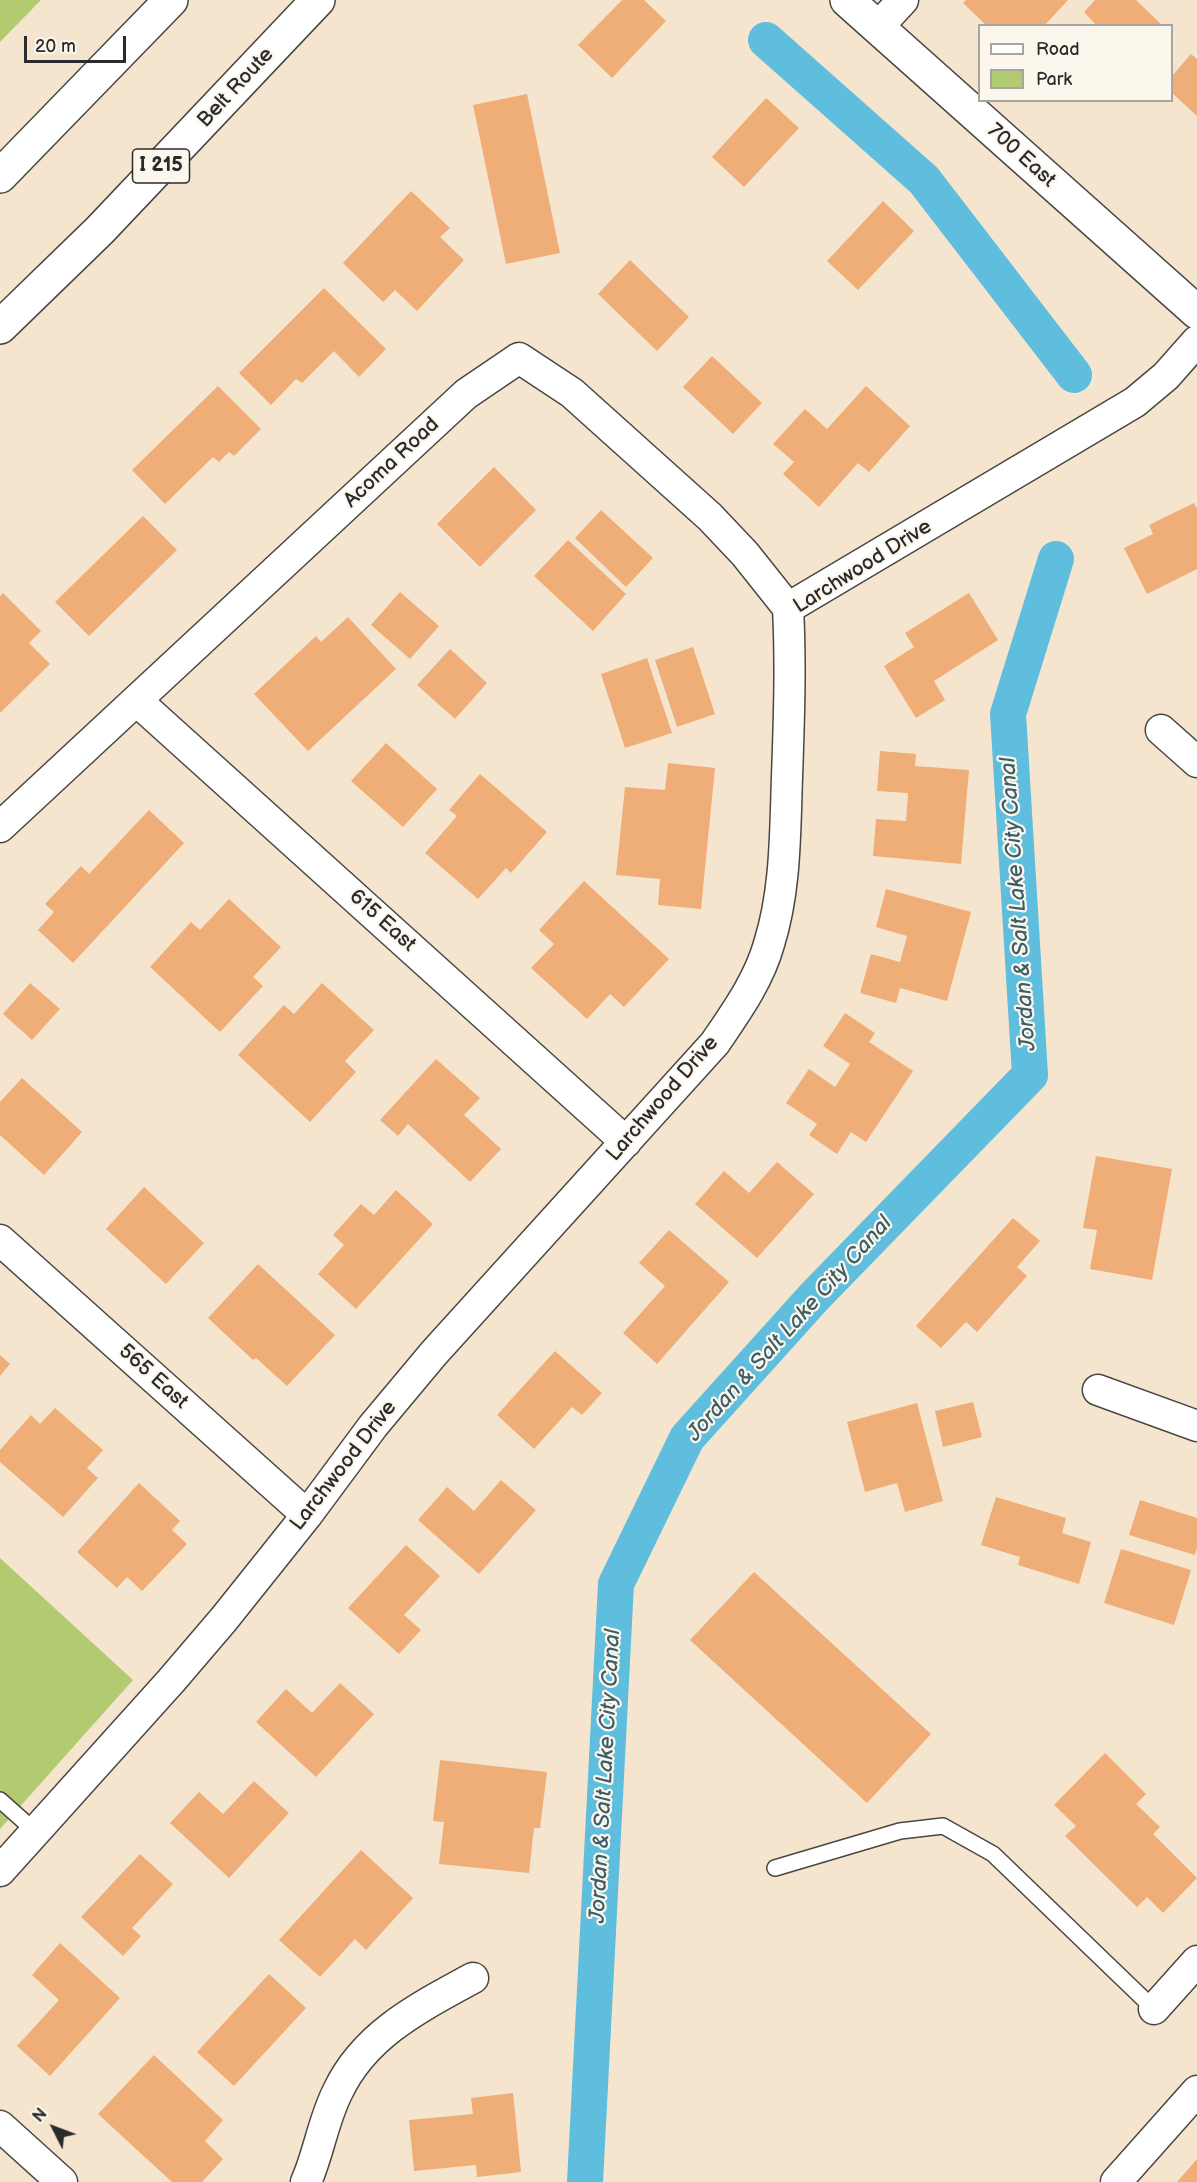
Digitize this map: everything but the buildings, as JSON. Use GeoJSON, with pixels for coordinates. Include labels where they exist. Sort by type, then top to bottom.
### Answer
{"type":"FeatureCollection","features":[{"type":"Feature","properties":{"kind":"main road"},"geometry":{"type":"LineString","coordinates":[[0,176],[171,0]]}},
{"type":"Feature","properties":{"kind":"main road","name":"Belt Route"},"geometry":{"type":"LineString","coordinates":[[0,327],[100,230],[318,0]]}},
{"type":"Feature","properties":{"kind":"main road","name":"700 East"},"geometry":{"type":"LineString","coordinates":[[847,0],[1197,312]]}},
{"type":"Feature","properties":{"kind":"street"},"geometry":{"type":"LineString","coordinates":[[877,28],[903,0]]}},
{"type":"Feature","properties":{"kind":"street","name":"Larchwood Drive"},"geometry":{"type":"LineString","coordinates":[[0,1871],[171,1682],[307,1515],[403,1390],[715,1043],[747,995],[769,945],[781,890],[785,835],[790,658],[788,608],[1135,402],[1166,376],[1197,341]]}},
{"type":"Feature","properties":{"kind":"street","name":"Acoma Road"},"geometry":{"type":"LineString","coordinates":[[0,827],[466,394],[519,358],[572,393],[710,517],[788,608]]}},
{"type":"Feature","properties":{"kind":"street","name":"615 East"},"geometry":{"type":"LineString","coordinates":[[137,700],[626,1142]]}},
{"type":"Feature","properties":{"kind":"street"},"geometry":{"type":"LineString","coordinates":[[1161,729],[1197,762]]}},
{"type":"Feature","properties":{"kind":"street","name":"565 East"},"geometry":{"type":"LineString","coordinates":[[0,1240],[307,1515]]}},
{"type":"Feature","properties":{"kind":"street"},"geometry":{"type":"LineString","coordinates":[[1098,1390],[1197,1426]]}},
{"type":"Feature","properties":{"kind":"street"},"geometry":{"type":"LineString","coordinates":[[1154,2008],[1197,1961]]}},
{"type":"Feature","properties":{"kind":"street"},"geometry":{"type":"LineString","coordinates":[[306,2182],[315,2163],[337,2091],[354,2064],[376,2039],[406,2015],[472,1978]]}},
{"type":"Feature","properties":{"kind":"street"},"geometry":{"type":"LineString","coordinates":[[1116,2182],[1197,2091]]}},
{"type":"Feature","properties":{"kind":"street"},"geometry":{"type":"LineString","coordinates":[[0,2126],[62,2182]]}},
{"type":"Feature","properties":{"kind":"lane"},"geometry":{"type":"LineString","coordinates":[[0,1800],[36,1832]]}},
{"type":"Feature","properties":{"kind":"lane"},"geometry":{"type":"LineString","coordinates":[[775,1868],[900,1831],[943,1826],[993,1854],[1154,2008]]}},
{"type":"Feature","properties":{"kind":"green space"},"geometry":{"type":"Polygon","coordinates":[[[0,0],[41,0],[0,42],[0,0]]]}},
{"type":"Feature","properties":{"kind":"green space"},"geometry":{"type":"Polygon","coordinates":[[[0,1558],[133,1680],[0,1829],[0,1558]]]}},
{"type":"Feature","properties":{"kind":"waterway","name":"Jordan & Salt Lake City Canal"},"geometry":{"type":"LineString","coordinates":[[766,40],[924,180],[1074,375]]}},
{"type":"Feature","properties":{"kind":"waterway","name":"Jordan & Salt Lake City Canal"},"geometry":{"type":"LineString","coordinates":[[585,2182],[616,1584],[687,1438],[815,1296],[1030,1075],[1008,714],[1056,559]]}}]}
